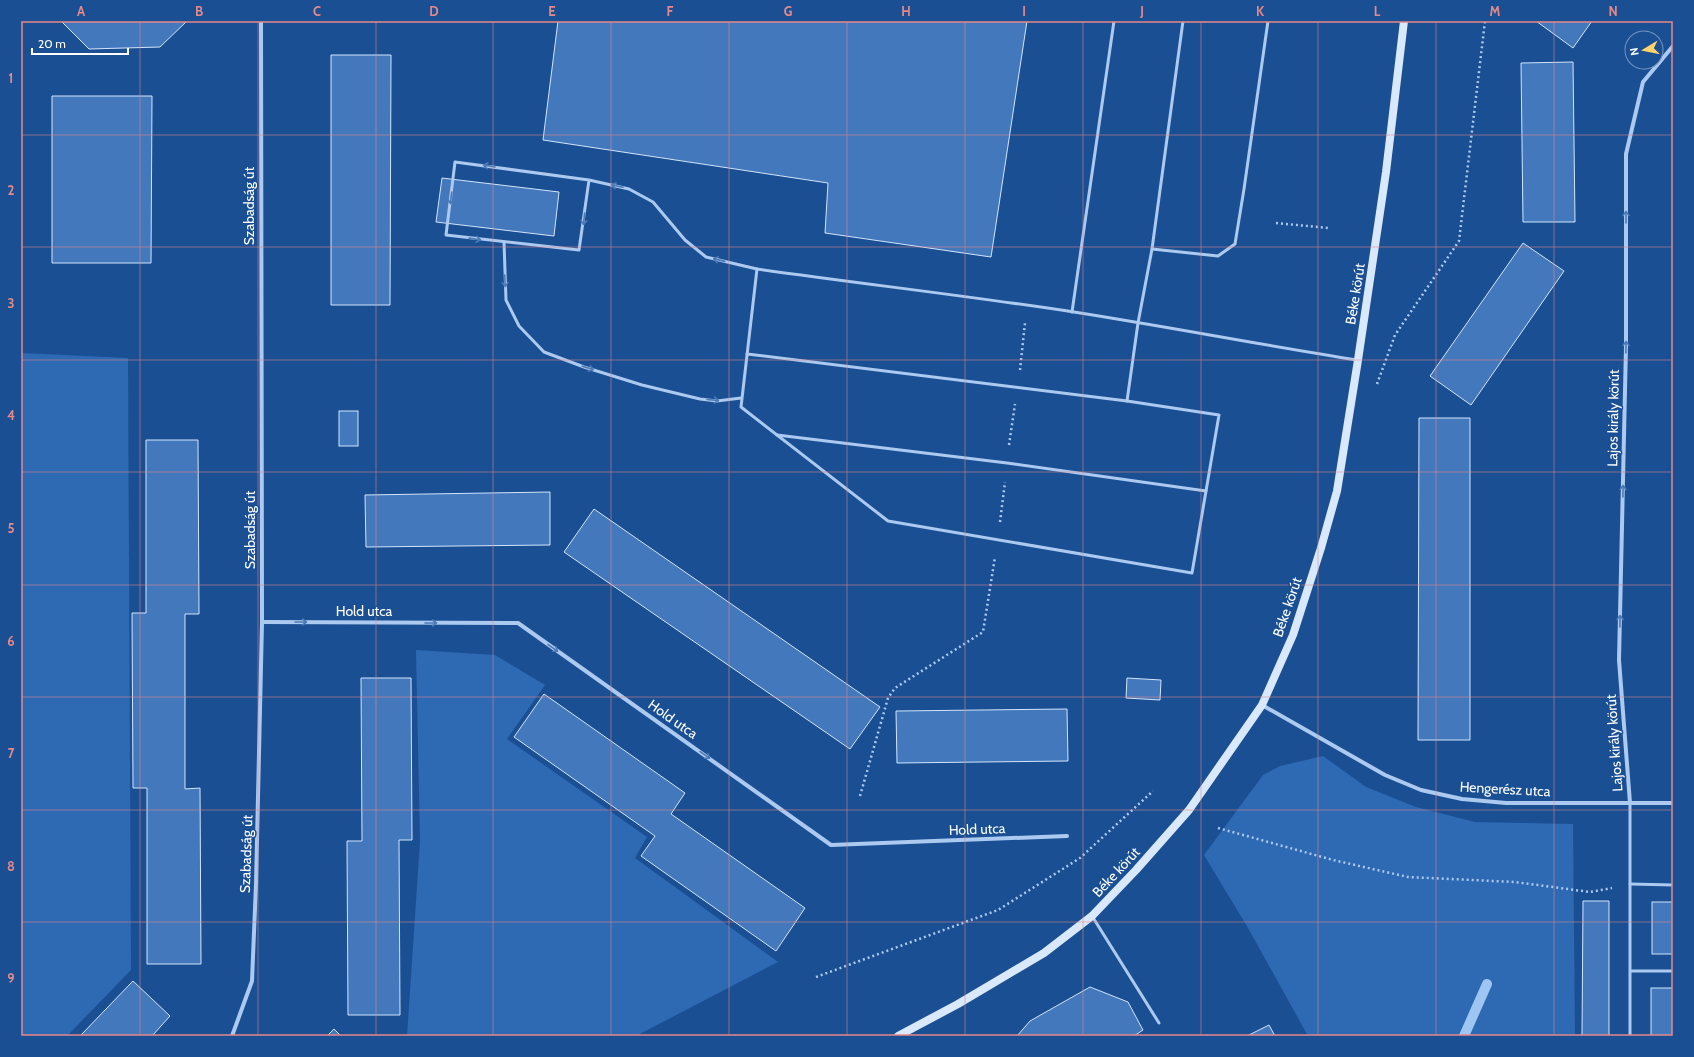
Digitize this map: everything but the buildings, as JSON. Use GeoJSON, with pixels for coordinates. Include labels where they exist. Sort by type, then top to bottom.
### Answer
{"type":"FeatureCollection","features":[{"type":"Feature","properties":{"kind":"street","name":"Szabadság út"},"geometry":{"type":"LineString","coordinates":[[232,1036],[252,981],[256,884],[262,622],[260,21]]}},
{"type":"Feature","properties":{"kind":"street","name":"Béke körút"},"geometry":{"type":"LineString","coordinates":[[898,1036],[958,1004],[1044,953],[1092,916],[1136,870],[1189,810],[1262,705],[1293,635],[1337,491],[1386,172],[1404,21]]}},
{"type":"Feature","properties":{"kind":"street","name":"Lajos király körút"},"geometry":{"type":"LineString","coordinates":[[1630,803],[1619,660],[1626,346],[1626,154],[1642,82],[1673,46]]}},
{"type":"Feature","properties":{"kind":"street","name":"Hold utca"},"geometry":{"type":"LineString","coordinates":[[262,622],[518,623],[831,845],[1067,836]]}},
{"type":"Feature","properties":{"kind":"street","name":"Hengerész utca"},"geometry":{"type":"LineString","coordinates":[[1262,705],[1385,775],[1421,790],[1462,799],[1506,803],[1673,803]]}},
{"type":"Feature","properties":{"kind":"lane"},"geometry":{"type":"LineString","coordinates":[[1072,312],[1114,21]]}},
{"type":"Feature","properties":{"kind":"lane"},"geometry":{"type":"LineString","coordinates":[[1127,401],[1138,322],[1152,249],[1184,21]]}},
{"type":"Feature","properties":{"kind":"lane"},"geometry":{"type":"LineString","coordinates":[[1152,249],[1218,256],[1234,244],[1244,189],[1268,21]]}},
{"type":"Feature","properties":{"kind":"lane"},"geometry":{"type":"LineString","coordinates":[[588,180],[579,250],[446,235],[455,162],[588,180],[629,189],[653,202],[686,240],[706,257],[757,269],[1072,312],[1358,360]]}},
{"type":"Feature","properties":{"kind":"lane"},"geometry":{"type":"LineString","coordinates":[[504,242],[506,300],[520,326],[544,352],[584,367],[642,385],[693,397],[717,401],[741,398]]}},
{"type":"Feature","properties":{"kind":"lane"},"geometry":{"type":"LineString","coordinates":[[747,354],[1127,401],[1219,415],[1192,573],[888,521],[741,407],[741,398],[757,269]]}},
{"type":"Feature","properties":{"kind":"lane"},"geometry":{"type":"LineString","coordinates":[[776,435],[1206,491]]}},
{"type":"Feature","properties":{"kind":"lane"},"geometry":{"type":"LineString","coordinates":[[1630,803],[1630,1036]]}},
{"type":"Feature","properties":{"kind":"lane"},"geometry":{"type":"LineString","coordinates":[[1630,884],[1673,885]]}},
{"type":"Feature","properties":{"kind":"lane"},"geometry":{"type":"LineString","coordinates":[[1092,916],[1159,1023]]}},
{"type":"Feature","properties":{"kind":"lane"},"geometry":{"type":"LineString","coordinates":[[1631,971],[1673,971]]}},
{"type":"Feature","properties":{"kind":"path"},"geometry":{"type":"LineString","coordinates":[[1376,387],[1396,335],[1459,241],[1485,21]]}},
{"type":"Feature","properties":{"kind":"path"},"geometry":{"type":"LineString","coordinates":[[1276,223],[1328,228]]}},
{"type":"Feature","properties":{"kind":"path"},"geometry":{"type":"LineString","coordinates":[[860,796],[888,698],[895,688],[983,632],[998,540],[1028,306]]}},
{"type":"Feature","properties":{"kind":"path"},"geometry":{"type":"LineString","coordinates":[[816,977],[998,910],[1080,858],[1153,791]]}},
{"type":"Feature","properties":{"kind":"path"},"geometry":{"type":"LineString","coordinates":[[1218,828],[1333,860],[1408,877],[1515,882],[1590,892],[1630,884]]}},
{"type":"Feature","properties":{"kind":"shaded area"},"geometry":{"type":"Polygon","coordinates":[[[21,353],[128,358],[131,970],[67,1036],[21,1036],[21,353]]]}},
{"type":"Feature","properties":{"kind":"shaded area"},"geometry":{"type":"Polygon","coordinates":[[[416,650],[495,655],[545,685],[507,739],[647,837],[635,858],[778,962],[636,1036],[407,1036],[420,841],[416,650]]]}},
{"type":"Feature","properties":{"kind":"shaded area"},"geometry":{"type":"Polygon","coordinates":[[[1323,756],[1366,787],[1416,807],[1475,822],[1573,824],[1575,1036],[1308,1036],[1248,928],[1204,855],[1263,775],[1280,766],[1323,756]]]}},
{"type":"Feature","properties":{"kind":"waterway"},"geometry":{"type":"LineString","coordinates":[[1464,1036],[1487,984]]}}]}
